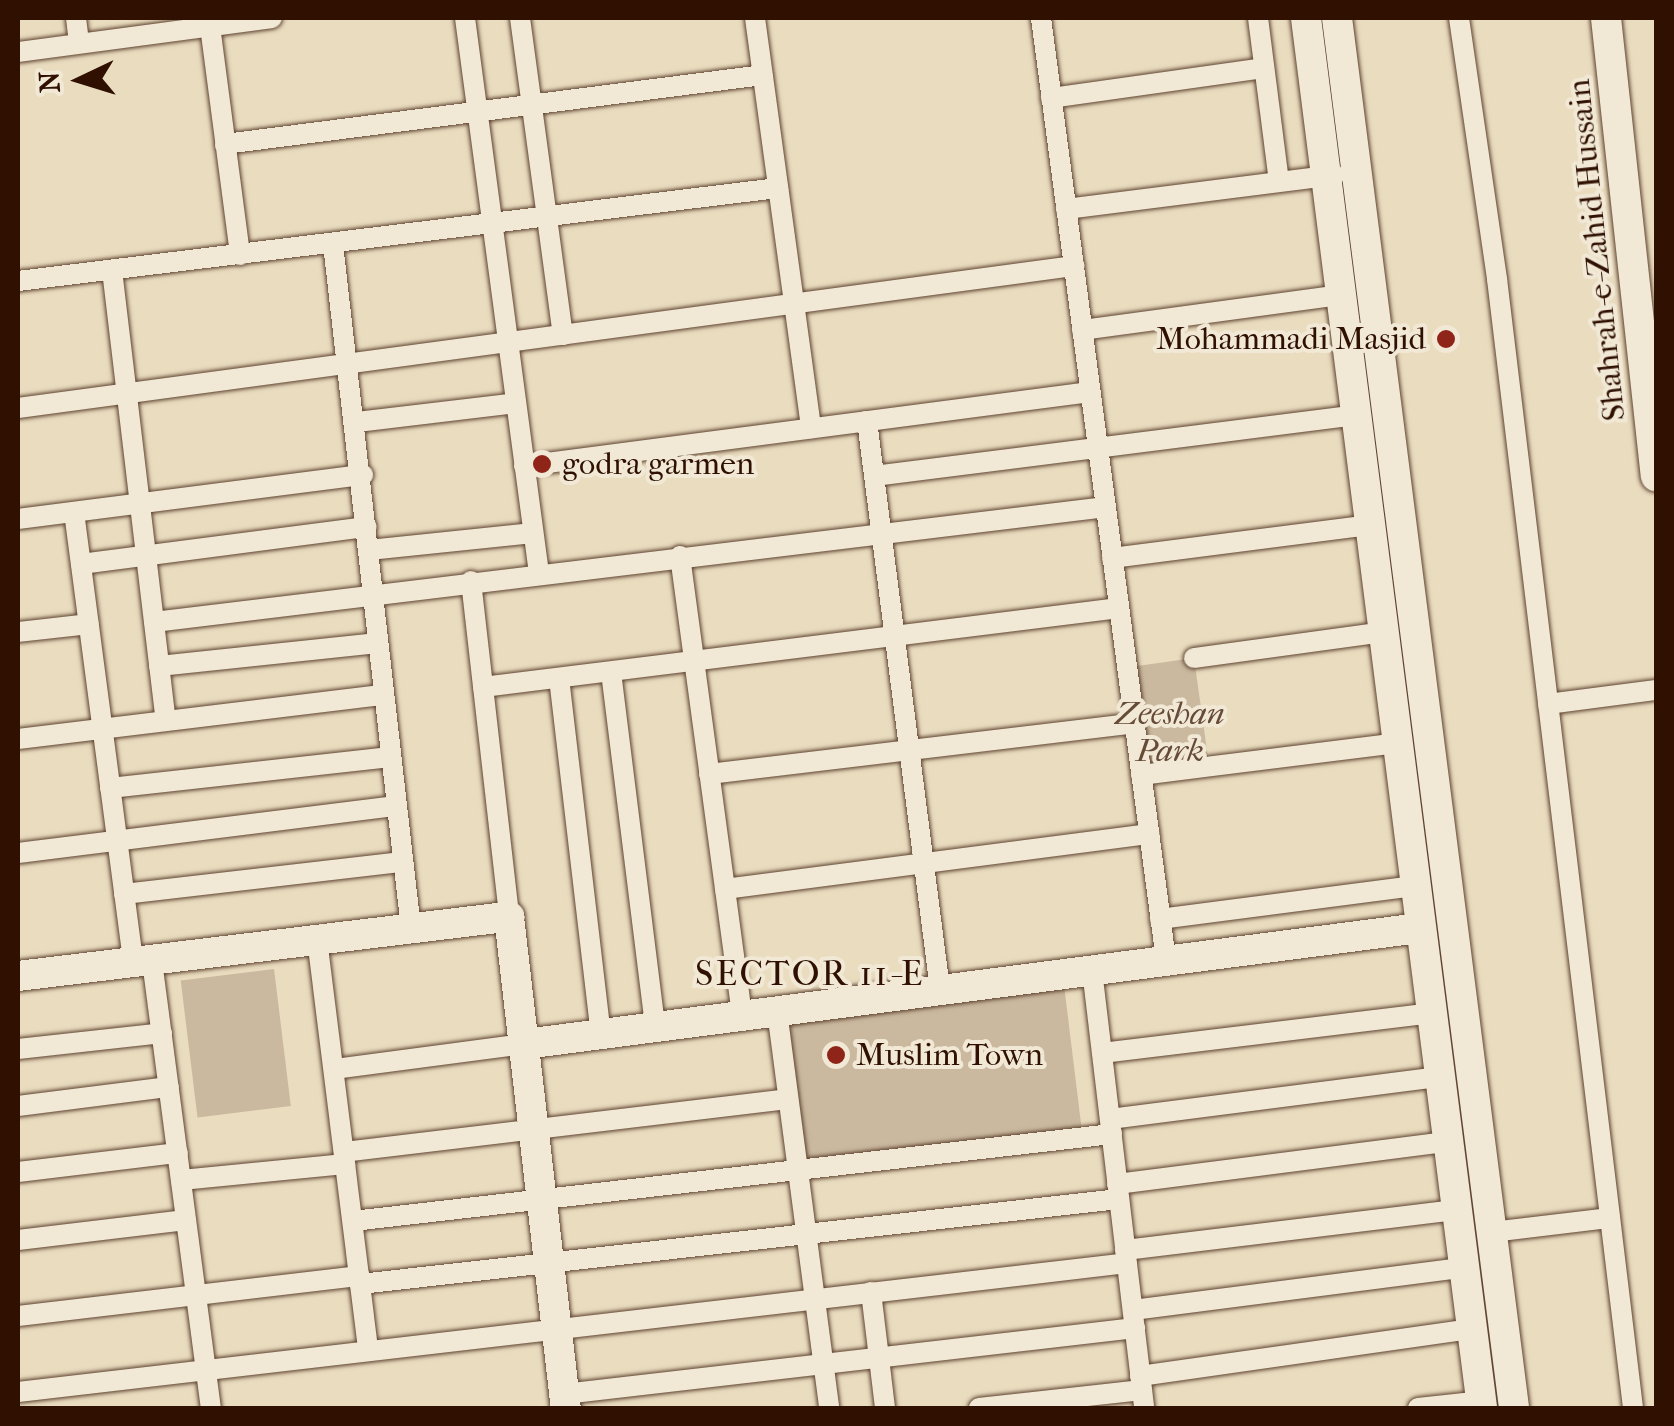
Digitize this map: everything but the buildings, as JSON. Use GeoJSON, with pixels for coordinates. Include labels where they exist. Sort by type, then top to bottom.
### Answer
{"type":"FeatureCollection","features":[{"type":"Feature","properties":{"kind":"street"},"geometry":{"type":"LineString","coordinates":[[76,18],[79,44]]}},
{"type":"Feature","properties":{"kind":"street"},"geometry":{"type":"LineString","coordinates":[[18,52],[272,18]]}},
{"type":"Feature","properties":{"kind":"street"},"geometry":{"type":"LineString","coordinates":[[465,18],[539,573]]}},
{"type":"Feature","properties":{"kind":"street"},"geometry":{"type":"LineString","coordinates":[[520,18],[564,334]]}},
{"type":"Feature","properties":{"kind":"street"},"geometry":{"type":"LineString","coordinates":[[756,18],[811,428]]}},
{"type":"Feature","properties":{"kind":"street"},"geometry":{"type":"LineString","coordinates":[[1040,18],[1166,960]]}},
{"type":"Feature","properties":{"kind":"street"},"geometry":{"type":"LineString","coordinates":[[1258,18],[1279,182]]}},
{"type":"Feature","properties":{"kind":"street"},"geometry":{"type":"LineString","coordinates":[[1306,18],[1481,1405],[1418,1408]]}},
{"type":"Feature","properties":{"kind":"street"},"geometry":{"type":"LineString","coordinates":[[1338,18],[1514,1408]]}},
{"type":"Feature","properties":{"kind":"street"},"geometry":{"type":"LineString","coordinates":[[1459,18],[1548,704],[1632,1408]]}},
{"type":"Feature","properties":{"kind":"street","name":"Shahrah-e-Zahid Hussain"},"geometry":{"type":"LineString","coordinates":[[1606,18],[1656,476]]}},
{"type":"Feature","properties":{"kind":"street"},"geometry":{"type":"LineString","coordinates":[[210,26],[240,255]]}},
{"type":"Feature","properties":{"kind":"street"},"geometry":{"type":"LineString","coordinates":[[1051,98],[1264,68]]}},
{"type":"Feature","properties":{"kind":"street"},"geometry":{"type":"LineString","coordinates":[[226,144],[763,74]]}},
{"type":"Feature","properties":{"kind":"street"},"geometry":{"type":"LineString","coordinates":[[1066,209],[1357,172]]}},
{"type":"Feature","properties":{"kind":"street"},"geometry":{"type":"LineString","coordinates":[[18,281],[778,188]]}},
{"type":"Feature","properties":{"kind":"street"},"geometry":{"type":"LineString","coordinates":[[333,244],[351,363],[383,694],[411,928]]}},
{"type":"Feature","properties":{"kind":"street"},"geometry":{"type":"LineString","coordinates":[[18,408],[1074,266]]}},
{"type":"Feature","properties":{"kind":"street"},"geometry":{"type":"LineString","coordinates":[[112,270],[166,720]]}},
{"type":"Feature","properties":{"kind":"street"},"geometry":{"type":"LineString","coordinates":[[1082,330],[1342,295]]}},
{"type":"Feature","properties":{"kind":"street"},"geometry":{"type":"LineString","coordinates":[[524,466],[1090,392]]}},
{"type":"Feature","properties":{"kind":"street"},"geometry":{"type":"LineString","coordinates":[[357,422],[516,404]]}},
{"type":"Feature","properties":{"kind":"street"},"geometry":{"type":"LineString","coordinates":[[874,476],[1356,415]]}},
{"type":"Feature","properties":{"kind":"street"},"geometry":{"type":"LineString","coordinates":[[868,421],[940,990]]}},
{"type":"Feature","properties":{"kind":"street"},"geometry":{"type":"LineString","coordinates":[[18,519],[363,475]]}},
{"type":"Feature","properties":{"kind":"street"},"geometry":{"type":"LineString","coordinates":[[154,622],[471,581],[1106,508]]}},
{"type":"Feature","properties":{"kind":"street"},"geometry":{"type":"LineString","coordinates":[[74,512],[124,894],[162,1032],[211,1408]]}},
{"type":"Feature","properties":{"kind":"street"},"geometry":{"type":"LineString","coordinates":[[1112,558],[1371,525]]}},
{"type":"Feature","properties":{"kind":"street"},"geometry":{"type":"LineString","coordinates":[[81,564],[368,528]]}},
{"type":"Feature","properties":{"kind":"street"},"geometry":{"type":"LineString","coordinates":[[370,550],[533,533]]}},
{"type":"Feature","properties":{"kind":"street"},"geometry":{"type":"LineString","coordinates":[[680,556],[742,1015]]}},
{"type":"Feature","properties":{"kind":"street"},"geometry":{"type":"LineString","coordinates":[[471,581],[565,1401],[879,1358],[1463,1268]]}},
{"type":"Feature","properties":{"kind":"street"},"geometry":{"type":"LineString","coordinates":[[483,687],[1119,608]]}},
{"type":"Feature","properties":{"kind":"street"},"geometry":{"type":"LineString","coordinates":[[18,632],[89,624]]}},
{"type":"Feature","properties":{"kind":"street"},"geometry":{"type":"LineString","coordinates":[[1194,658],[1384,632]]}},
{"type":"Feature","properties":{"kind":"street"},"geometry":{"type":"LineString","coordinates":[[159,666],[378,642]]}},
{"type":"Feature","properties":{"kind":"street"},"geometry":{"type":"LineString","coordinates":[[611,672],[655,1026]]}},
{"type":"Feature","properties":{"kind":"street"},"geometry":{"type":"LineString","coordinates":[[559,678],[601,1034]]}},
{"type":"Feature","properties":{"kind":"street"},"geometry":{"type":"LineString","coordinates":[[1548,704],[1656,690]]}},
{"type":"Feature","properties":{"kind":"street"},"geometry":{"type":"LineString","coordinates":[[18,739],[383,694]]}},
{"type":"Feature","properties":{"kind":"street"},"geometry":{"type":"LineString","coordinates":[[710,774],[1134,723]]}},
{"type":"Feature","properties":{"kind":"street"},"geometry":{"type":"LineString","coordinates":[[1141,775],[1397,743]]}},
{"type":"Feature","properties":{"kind":"street"},"geometry":{"type":"LineString","coordinates":[[110,788],[390,757]]}},
{"type":"Feature","properties":{"kind":"street"},"geometry":{"type":"LineString","coordinates":[[18,853],[396,806]]}},
{"type":"Feature","properties":{"kind":"street"},"geometry":{"type":"LineString","coordinates":[[725,889],[1149,834]]}},
{"type":"Feature","properties":{"kind":"street"},"geometry":{"type":"LineString","coordinates":[[124,894],[402,862]]}},
{"type":"Feature","properties":{"kind":"street"},"geometry":{"type":"LineString","coordinates":[[1160,918],[1414,886]]}},
{"type":"Feature","properties":{"kind":"street"},"geometry":{"type":"LineString","coordinates":[[18,976],[508,917]]}},
{"type":"Feature","properties":{"kind":"street"},"geometry":{"type":"LineString","coordinates":[[334,1069],[1419,928]]}},
{"type":"Feature","properties":{"kind":"street"},"geometry":{"type":"LineString","coordinates":[[317,939],[368,1349]]}},
{"type":"Feature","properties":{"kind":"street"},"geometry":{"type":"LineString","coordinates":[[1092,970],[1142,1392]]}},
{"type":"Feature","properties":{"kind":"street"},"geometry":{"type":"LineString","coordinates":[[777,1010],[829,1408]]}},
{"type":"Feature","properties":{"kind":"street"},"geometry":{"type":"LineString","coordinates":[[1102,1053],[1431,1013]]}},
{"type":"Feature","properties":{"kind":"street"},"geometry":{"type":"LineString","coordinates":[[18,1049],[162,1032]]}},
{"type":"Feature","properties":{"kind":"street"},"geometry":{"type":"LineString","coordinates":[[353,1221],[798,1170],[1437,1078]]}},
{"type":"Feature","properties":{"kind":"street"},"geometry":{"type":"LineString","coordinates":[[18,1106],[169,1087]]}},
{"type":"Feature","properties":{"kind":"street"},"geometry":{"type":"LineString","coordinates":[[181,1180],[534,1128],[788,1100]]}},
{"type":"Feature","properties":{"kind":"street"},"geometry":{"type":"LineString","coordinates":[[18,1316],[806,1234],[1446,1142]]}},
{"type":"Feature","properties":{"kind":"street"},"geometry":{"type":"LineString","coordinates":[[18,1172],[178,1153]]}},
{"type":"Feature","properties":{"kind":"street"},"geometry":{"type":"LineString","coordinates":[[18,1392],[871,1292],[1454,1210]]}},
{"type":"Feature","properties":{"kind":"street"},"geometry":{"type":"LineString","coordinates":[[1492,1232],[1610,1218]]}},
{"type":"Feature","properties":{"kind":"street"},"geometry":{"type":"LineString","coordinates":[[18,1240],[186,1220]]}},
{"type":"Feature","properties":{"kind":"street"},"geometry":{"type":"LineString","coordinates":[[871,1292],[885,1408]]}},
{"type":"Feature","properties":{"kind":"street"},"geometry":{"type":"LineString","coordinates":[[979,1408],[1142,1392],[1472,1330]]}},
{"type":"Feature","properties":{"kind":"green space","name":"Zeeshan Park"},"geometry":{"type":"Polygon","coordinates":[[[1194,658],[1209,766],[1142,775],[1127,667],[1194,658]]]}},
{"type":"Feature","properties":{"kind":"green space"},"geometry":{"type":"Polygon","coordinates":[[[274,969],[291,1106],[198,1117],[181,980],[274,969]]]}},
{"type":"Feature","properties":{"kind":"green space"},"geometry":{"type":"Polygon","coordinates":[[[1064,985],[1082,1130],[806,1164],[788,1019],[1064,985]]]}},
{"type":"Feature","properties":{"kind":"place","name":"Mohammadi Masjid"},"geometry":{"type":"Point","coordinates":[1446,339]}},
{"type":"Feature","properties":{"kind":"place","name":"godra garmen"},"geometry":{"type":"Point","coordinates":[542,464]}},
{"type":"Feature","properties":{"kind":"place","name":"Muslim Town"},"geometry":{"type":"Point","coordinates":[836,1055]}},
{"type":"Feature","properties":{"kind":"district","name":"SECTOR 11-E"},"geometry":{"type":"Point","coordinates":[810,974]}}]}
